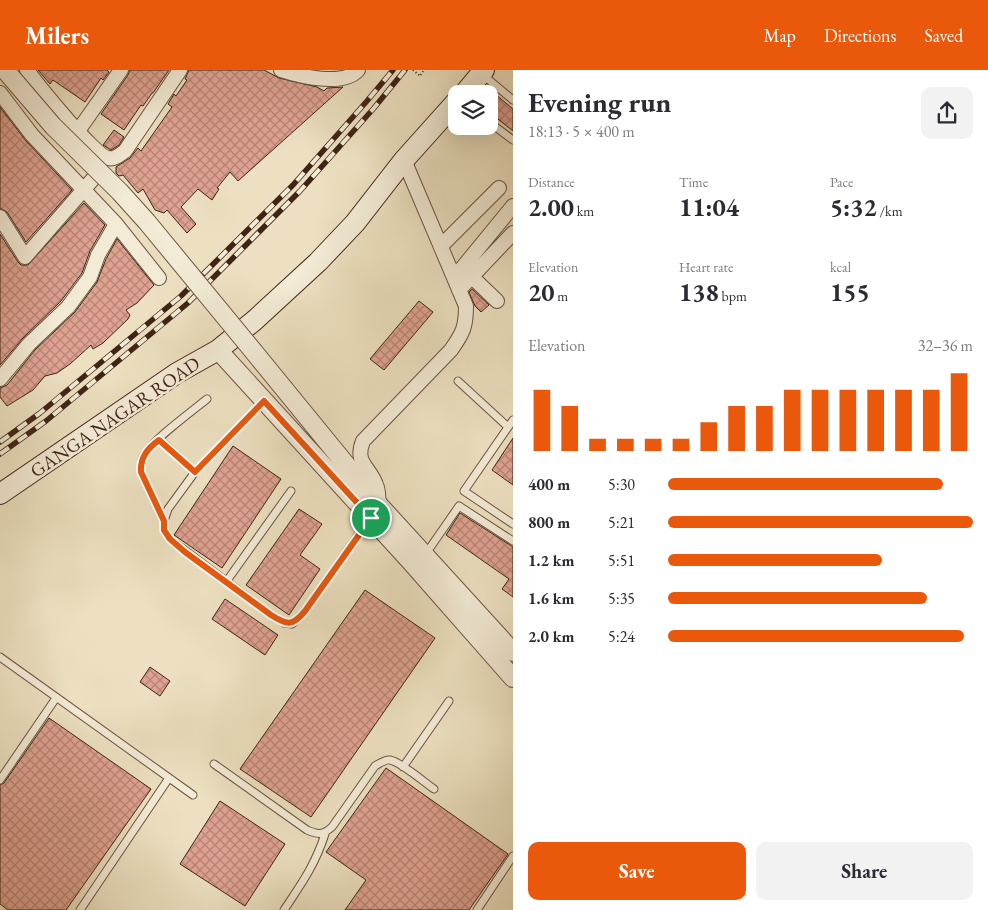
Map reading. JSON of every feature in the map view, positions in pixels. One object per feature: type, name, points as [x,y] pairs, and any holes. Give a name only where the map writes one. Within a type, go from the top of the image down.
[{"type":"main road","points":[[471,85],[482,72]]},
{"type":"main road","points":[[218,350],[255,320],[318,262],[355,223],[404,160],[448,111]]},
{"type":"main road","name":"GANGA NAGAR ROAD","points":[[0,494],[177,373],[218,350]]},
{"type":"street","points":[[6,70],[53,126],[147,222],[254,352],[375,512],[513,678]]},
{"type":"street","points":[[27,70],[78,131],[100,154],[108,158],[116,158],[125,151],[180,70]]},
{"type":"street","points":[[78,131],[120,70]]},
{"type":"street","points":[[283,70],[341,79],[350,77],[358,70]]},
{"type":"street","points":[[0,93],[32,135],[116,224],[159,278]]},
{"type":"street","points":[[375,512],[377,486],[360,458],[359,450],[363,441],[451,350],[461,336],[466,324],[466,306],[404,160]]},
{"type":"street","points":[[0,217],[25,257],[100,172]]},
{"type":"street","points":[[441,246],[499,188]]},
{"type":"street","points":[[457,284],[513,206]]},
{"type":"street","points":[[0,379],[29,344],[68,307],[90,277],[98,254],[116,224]]},
{"type":"street","points":[[457,284],[472,277],[513,234]]},
{"type":"street","points":[[472,277],[497,301]]},
{"type":"street","name":"GANGA NAGAR ROAD","points":[[218,350],[264,401],[375,512]]},
{"type":"street","points":[[375,512],[425,555],[513,652]]},
{"type":"lane","points":[[482,72],[513,100]]},
{"type":"lane","points":[[498,129],[513,140]]},
{"type":"lane","points":[[458,381],[508,427]]},
{"type":"lane","points":[[164,521],[141,472],[140,464],[144,455],[159,440],[207,399]]},
{"type":"lane","points":[[264,401],[195,472],[168,509],[164,521],[164,530],[170,539],[271,615],[284,623],[292,624],[305,611],[375,512]]},
{"type":"lane","points":[[513,420],[464,491],[513,524]]},
{"type":"lane","points":[[159,440],[195,472]]},
{"type":"lane","points":[[226,582],[291,491]]},
{"type":"lane","points":[[425,555],[459,506],[513,541]]},
{"type":"lane","points":[[0,657],[193,795]]},
{"type":"lane","points":[[0,780],[56,698]]},
{"type":"lane","points":[[403,767],[449,700]]},
{"type":"lane","points":[[284,910],[305,880],[318,856],[325,834],[375,766],[389,760],[403,767],[434,789]]},
{"type":"lane","points":[[214,764],[307,830],[316,834],[325,834]]},
{"type":"lane","points":[[80,910],[169,778]]},
{"type":"lane","points":[[477,910],[513,856]]},
{"type":"path","points":[[413,70],[420,76],[424,70]]},
{"type":"building","points":[[38,70],[107,70],[109,72],[103,80],[101,78],[85,102],[53,80],[50,84]]},
{"type":"building","points":[[130,70],[169,70],[124,130],[101,114]]},
{"type":"building","points":[[189,70],[264,70],[279,78],[317,87],[324,91],[327,88],[343,87],[238,181],[230,172],[217,188],[219,189],[212,200],[198,189],[181,207],[196,224],[187,233],[167,210],[164,213],[155,210],[143,189],[138,193],[123,175],[119,176],[116,173],[116,167],[130,158],[138,148],[141,151],[172,107],[168,104],[174,94],[176,96],[187,80],[185,79]]},
{"type":"building","points":[[498,96],[513,109],[513,131],[498,119]]},
{"type":"building","points":[[0,107],[26,141],[72,190],[26,242],[7,212],[0,208]]},
{"type":"building","points":[[114,130],[124,137],[119,145],[111,150],[103,145]]},
{"type":"building","points":[[84,203],[105,225],[90,251],[82,273],[61,301],[23,338],[0,365],[0,234],[18,262],[21,265],[28,265]]},
{"type":"building","points":[[117,239],[154,285],[137,303],[126,310],[130,315],[128,319],[103,343],[93,349],[91,345],[70,364],[57,373],[45,376],[33,390],[7,406],[0,397],[0,388],[7,385],[35,350],[75,312],[97,282],[106,259]]},
{"type":"building","points":[[472,289],[489,305],[481,312],[475,306],[469,292]]},
{"type":"building","points":[[419,301],[433,312],[384,370],[370,359]]},
{"type":"building","points":[[513,438],[513,485],[492,470]]},
{"type":"building","points":[[233,446],[281,479],[222,568],[174,535]]},
{"type":"building","points":[[299,509],[322,524],[300,555],[320,569],[289,615],[246,585]]},
{"type":"building","points":[[460,513],[513,547],[513,597],[502,589],[509,579],[446,535]]},
{"type":"building","points":[[365,590],[435,638],[311,817],[240,769]]},
{"type":"building","points":[[225,599],[278,635],[265,655],[212,619]]},
{"type":"building","points":[[150,667],[170,681],[160,696],[140,682]]},
{"type":"building","points":[[49,718],[151,789],[66,910],[8,910],[0,904],[0,785],[4,783]]},
{"type":"building","points":[[386,768],[508,854],[469,910],[345,910],[366,880],[326,852]]},
{"type":"building","points":[[220,801],[285,844],[245,906],[180,864]]},
{"type":"railway","points":[[0,442],[40,413],[181,296],[293,185],[393,70]]},
{"type":"railway","points":[[0,454],[46,421],[188,303],[300,191],[405,70]]},
{"type":"route","points":[[264,401],[371,518],[299,619],[292,624],[284,623],[185,552],[170,539],[164,530],[164,521],[141,472],[140,464],[144,455],[159,440],[195,472],[264,401]]}]
